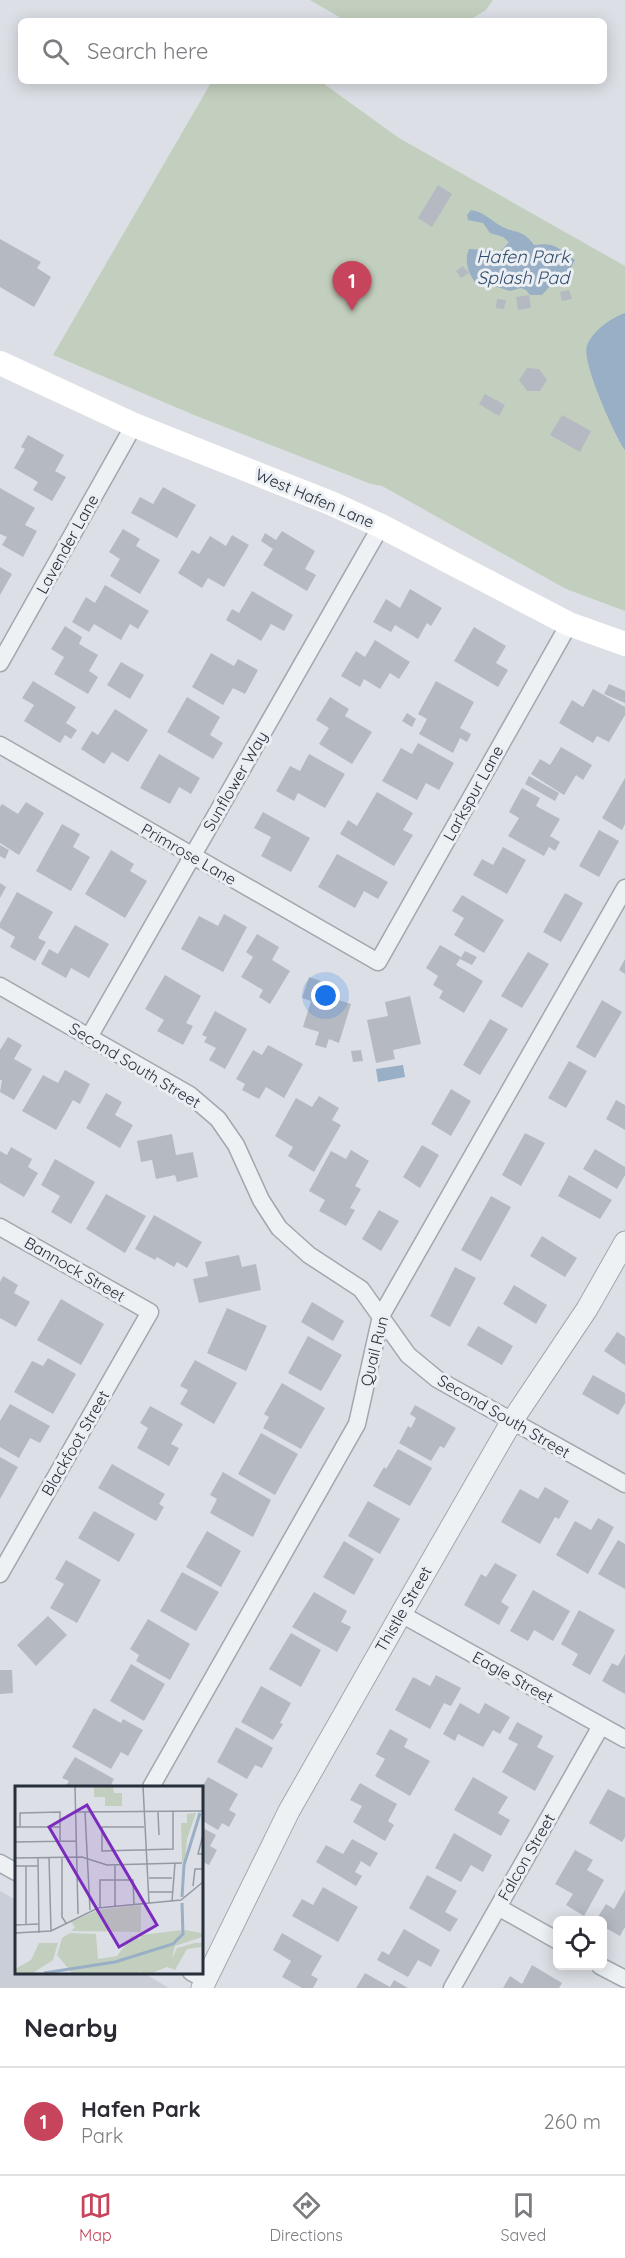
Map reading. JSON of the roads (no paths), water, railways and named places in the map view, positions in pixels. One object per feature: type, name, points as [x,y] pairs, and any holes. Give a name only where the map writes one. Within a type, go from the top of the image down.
[{"type":"main road","name":"West Hafen Lane","points":[[0,363],[134,424],[333,504],[381,526],[569,624],[625,644]]},
{"type":"street","name":"Lavender Lane","points":[[0,663],[134,424]]},
{"type":"street","name":"Sunflower Way","points":[[89,1037],[381,526]]},
{"type":"street","name":"Larkspur Lane","points":[[378,962],[569,624]]},
{"type":"street","name":"Primrose Lane","points":[[0,745],[378,962]]},
{"type":"street","name":"Quail Run","points":[[152,1786],[357,1424],[381,1316],[625,888]]},
{"type":"street","name":"Second South Street","points":[[0,986],[190,1095],[218,1119],[236,1145],[261,1200],[279,1228],[309,1255],[361,1289],[408,1355],[437,1378],[625,1484]]},
{"type":"street","name":"Bannock Street","points":[[0,1227],[150,1312]]},
{"type":"street","name":"Thistle Street","points":[[200,1980],[289,1811],[400,1614],[512,1420],[587,1309],[625,1242]]},
{"type":"street","name":"Blackfoot Street","points":[[0,1574],[150,1312]]},
{"type":"street","name":"Eagle Street","points":[[400,1614],[625,1739]]},
{"type":"street","name":"Falcon Street","points":[[452,1988],[601,1726]]},
{"type":"street","points":[[0,1863],[15,1871]]},
{"type":"street","points":[[498,1907],[553,1938]]},
{"type":"street","points":[[607,1969],[625,1979]]},
{"type":"water","name":"Hafen Park Splash Pad","points":[[471,210],[526,236],[534,245],[552,245],[575,260],[564,280],[558,285],[551,285],[542,295],[530,295],[521,288],[510,291],[491,285],[479,287],[468,270],[469,249],[501,251],[509,242],[503,237],[490,233],[483,223],[468,220],[467,215]]},
{"type":"water","points":[[625,313],[625,450],[600,398],[586,354],[589,340],[598,330]]},
{"type":"water","points":[[403,1065],[405,1077],[378,1082],[376,1069]]},
{"type":"place","name":"Hafen Park","points":[[352,311]]}]
